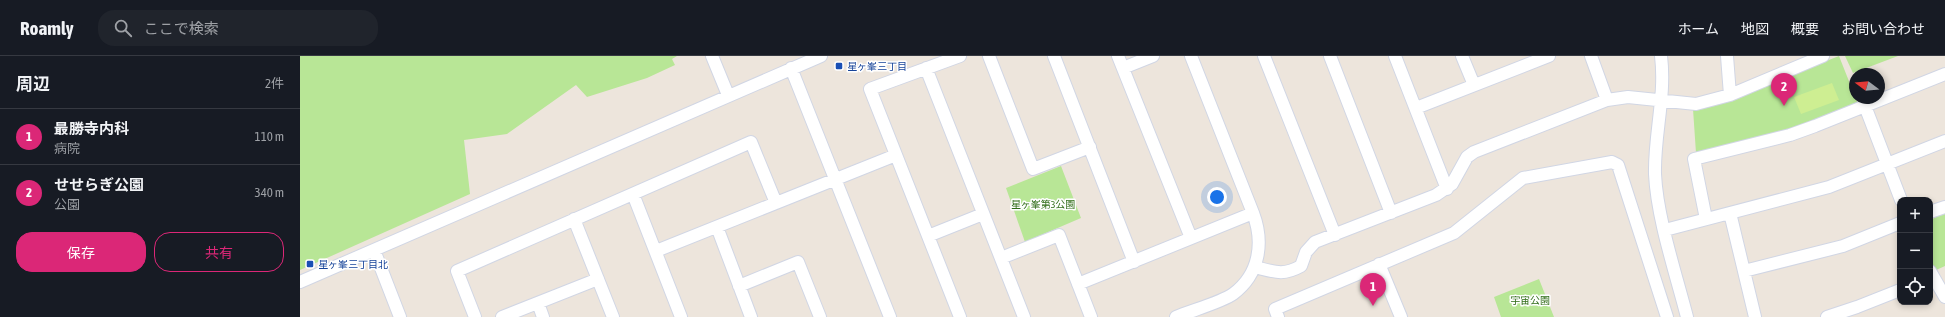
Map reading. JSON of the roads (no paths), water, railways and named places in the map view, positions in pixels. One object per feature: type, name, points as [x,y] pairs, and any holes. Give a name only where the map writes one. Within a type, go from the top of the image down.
[{"type":"street","points":[[712,56],[728,96]]},
{"type":"street","points":[[300,282],[821,56]]},
{"type":"street","points":[[960,56],[870,89],[960,317]]},
{"type":"street","points":[[989,56],[1033,169],[1090,147]]},
{"type":"street","points":[[1054,56],[1134,262]]},
{"type":"street","points":[[1118,56],[1191,238]]},
{"type":"street","points":[[1123,68],[1154,56]]},
{"type":"street","points":[[1176,317],[1232,294],[1241,287],[1255,267],[1260,240],[1259,228],[1254,213],[1191,56]]},
{"type":"street","points":[[1264,56],[1335,235]]},
{"type":"street","points":[[1330,56],[1391,213]]},
{"type":"street","points":[[1395,56],[1447,189]]},
{"type":"street","points":[[1462,56],[1474,86]]},
{"type":"street","points":[[1416,108],[1474,86],[1529,60],[1549,56]]},
{"type":"street","points":[[1591,56],[1607,100]]},
{"type":"street","points":[[1661,56],[1663,70],[1656,142],[1655,175],[1665,230],[1687,317]]},
{"type":"street","points":[[1728,56],[1730,95]]},
{"type":"street","points":[[1255,267],[1276,273],[1287,273],[1301,266],[1310,246],[1436,195],[1447,189],[1467,157],[1474,152],[1607,100],[1628,97],[1696,104],[1730,95],[1804,60],[1823,56]]},
{"type":"street","points":[[791,68],[890,317]]},
{"type":"street","points":[[926,68],[1024,317]]},
{"type":"street","points":[[1706,219],[1694,159],[1790,134],[1866,106],[1945,74]]},
{"type":"street","points":[[1866,106],[1900,197]]},
{"type":"street","points":[[1665,230],[1829,187],[1945,141]]},
{"type":"street","points":[[475,317],[457,271],[751,142],[776,203]]},
{"type":"street","points":[[656,251],[896,155]]},
{"type":"street","points":[[1278,317],[1275,309],[1454,233],[1523,178],[1612,162],[1618,164],[1667,317]]},
{"type":"street","points":[[633,194],[681,317]]},
{"type":"street","points":[[1933,211],[1945,207]]},
{"type":"street","points":[[1078,284],[1254,213]]},
{"type":"street","points":[[1730,213],[1755,317]]},
{"type":"street","points":[[928,236],[983,214]]},
{"type":"street","points":[[574,219],[613,317]]},
{"type":"street","points":[[1744,271],[1843,246],[1897,224]]},
{"type":"street","points":[[717,227],[751,317]]},
{"type":"street","points":[[1001,258],[1059,235],[1091,317]]},
{"type":"street","points":[[374,250],[400,317]]},
{"type":"street","points":[[739,286],[798,262],[820,317]]},
{"type":"street","points":[[1379,264],[1401,317]]},
{"type":"street","points":[[1933,278],[1945,297]]},
{"type":"street","points":[[502,317],[598,279]]},
{"type":"street","points":[[1827,317],[1858,307],[1897,291]]},
{"type":"street","points":[[538,303],[543,317]]},
{"type":"place","name":"星ヶ峯三丁目","points":[[839,66]]},
{"type":"place","name":"せせらぎ公園","points":[[1784,106]]},
{"type":"place","name":"星ヶ峯三丁目北","points":[[310,264]]},
{"type":"place","name":"最勝寺内科","points":[[1373,306]]},
{"type":"park label","name":"星ヶ峯第3公園","points":[[1043,204]]},
{"type":"park label","name":"宇宙公園","points":[[1530,300]]}]
